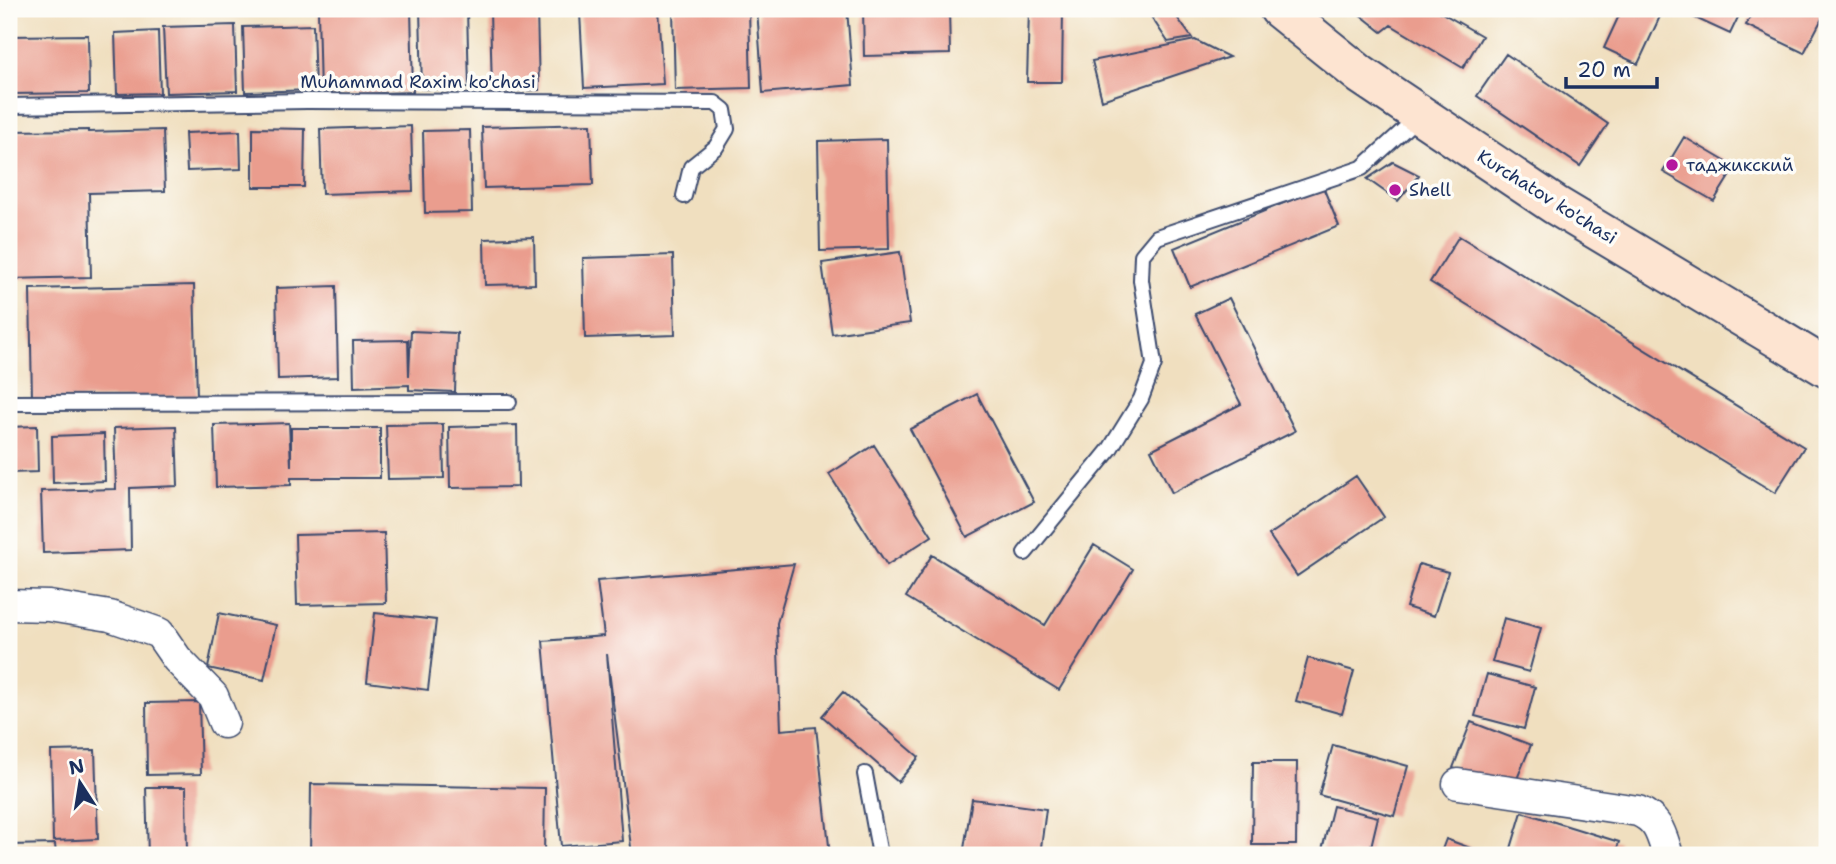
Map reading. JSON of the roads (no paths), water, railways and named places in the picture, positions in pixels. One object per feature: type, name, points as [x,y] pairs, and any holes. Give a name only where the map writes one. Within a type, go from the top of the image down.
[{"type":"main road","name":"Kurchatov ko'chasi","points":[[1279,9],[1361,75],[1555,205],[1827,368]]},
{"type":"street","points":[[9,605],[49,606],[110,616],[159,633],[177,659],[213,696],[224,723]]},
{"type":"street","points":[[1458,784],[1638,811],[1651,817],[1661,834],[1668,855]]},
{"type":"lane","name":"Muhammad Raxim ko'chasi","points":[[9,106],[307,101],[715,103],[724,110],[727,129],[716,147],[691,166],[684,196]]},
{"type":"lane","points":[[1025,552],[1110,449],[1141,399],[1154,364],[1141,280],[1142,255],[1157,237],[1362,168],[1420,115]]},
{"type":"lane","points":[[9,403],[509,401]]},
{"type":"lane","points":[[865,774],[880,855]]},
{"type":"place","name":"таджикский","points":[[1672,165]]},
{"type":"place","name":"Shell","points":[[1395,190]]}]
